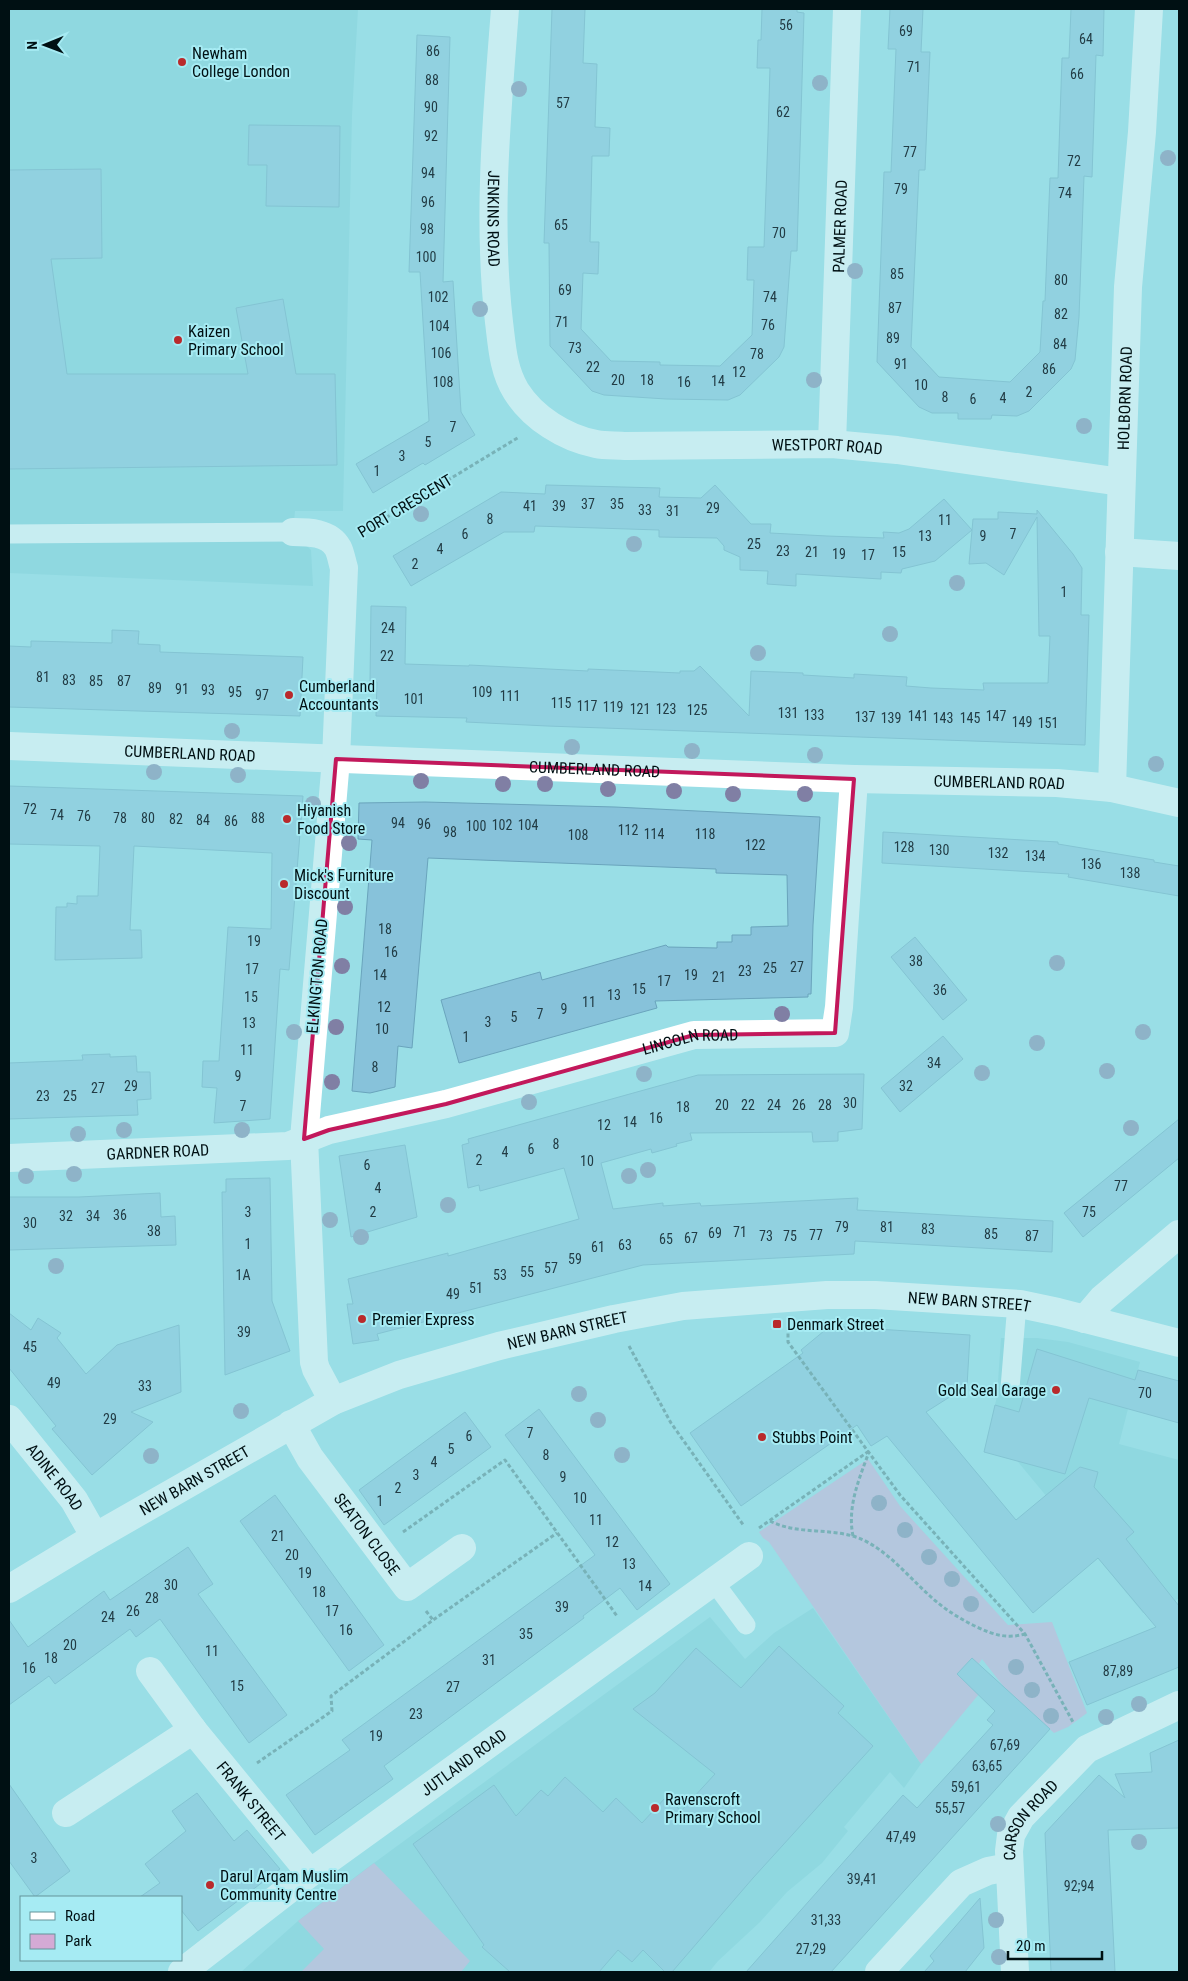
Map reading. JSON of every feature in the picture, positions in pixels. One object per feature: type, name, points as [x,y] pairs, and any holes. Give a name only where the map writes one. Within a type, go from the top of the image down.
[{"type":"street","name":"JENKINS ROAD","points":[[505,9],[494,164],[494,260],[497,301],[504,358],[509,376],[516,391],[538,417]]},
{"type":"street","name":"PALMER ROAD","points":[[832,444],[847,9]]},
{"type":"street","name":"HOLBORN ROAD","points":[[1112,788],[1120,482],[1128,286],[1142,132],[1149,9]]},
{"type":"street","name":"WESTPORT ROAD","points":[[538,417],[567,433],[596,444],[626,446],[832,444],[896,450],[1120,482]]},
{"type":"street","points":[[293,532],[312,532],[327,538],[338,547]]},
{"type":"street","name":"ELKINGTON ROAD","points":[[333,1401],[314,1362],[304,1139],[336,759],[344,568],[338,547]]},
{"type":"street","points":[[1119,552],[1179,556]]},
{"type":"street","name":"CUMBERLAND ROAD","points":[[9,746],[854,779],[1057,783],[1112,788],[1179,803]]},
{"type":"street","name":"LINCOLN ROAD","points":[[304,1139],[329,1130],[446,1104],[694,1035],[835,1032],[839,1007],[854,779]]},
{"type":"street","name":"GARDNER ROAD","points":[[9,1158],[279,1147],[288,1146],[304,1139]]},
{"type":"street","points":[[1085,1319],[1102,1300],[1179,1234]]},
{"type":"street","name":"NEW BARN STREET","points":[[9,1589],[95,1537],[333,1401],[417,1370],[499,1346],[614,1319],[683,1306],[827,1295],[874,1295],[1017,1304],[1085,1319],[1179,1344]]},
{"type":"street","name":"ADINE ROAD","points":[[9,1419],[74,1500],[95,1537]]},
{"type":"street","name":"SEATON CLOSE","points":[[291,1424],[310,1458],[407,1586],[462,1548]]},
{"type":"street","name":"JUTLAND ROAD","points":[[182,1972],[310,1873],[714,1582],[750,1545]]},
{"type":"street","name":"FRANK STREET","points":[[150,1672],[193,1730],[310,1873]]},
{"type":"street","name":"CARSON ROAD","points":[[879,1972],[961,1884],[988,1871],[1009,1867],[1008,1851],[1011,1835],[1021,1817],[1087,1749],[1179,1705]]},
{"type":"street","points":[[66,1813],[193,1730]]},
{"type":"street","points":[[1009,1867],[1015,1972]]},
{"type":"lane","points":[[9,534],[293,532]]},
{"type":"lane","points":[[1010,1388],[1017,1304]]},
{"type":"lane","points":[[714,1582],[746,1625]]},
{"type":"path","name":"PORT CRESCENT","points":[[338,547],[516,440]]},
{"type":"path","points":[[787,1298],[788,1342],[900,1495],[1025,1634],[1087,1749]]},
{"type":"path","points":[[614,1319],[671,1423],[750,1545],[770,1521],[869,1452]]},
{"type":"path","points":[[853,1536],[851,1526],[854,1495],[857,1480],[869,1452]]},
{"type":"path","points":[[379,1549],[505,1460],[633,1639]]},
{"type":"path","points":[[770,1521],[790,1528],[838,1532],[869,1543],[895,1563],[931,1597],[963,1620],[991,1633],[1012,1638],[1025,1634]]},
{"type":"path","points":[[234,1779],[332,1711],[331,1696],[433,1620],[557,1534]]},
{"type":"highlighted area","points":[[336,759],[854,779],[835,1033],[694,1035],[446,1104],[329,1130],[304,1139]]},
{"type":"shaded area","name":"Kaizen Primary School","points":[[9,9],[358,9],[352,115],[343,511],[295,511],[292,541],[304,543],[311,550],[313,586],[9,573]]},
{"type":"shaded area","points":[[1001,1338],[1037,1338],[1068,1342],[1140,1362],[1119,1444],[1179,1460],[1179,1598],[1171,1604],[1143,1613],[990,1428],[997,1396]]},
{"type":"shaded area","name":"Ravenscroft Primary School","points":[[813,1608],[921,1764],[904,1788],[890,1772],[844,1827],[848,1831],[822,1863],[787,1892],[760,1922],[718,1961],[709,1972],[241,1972],[298,1921],[363,1871],[710,1617],[745,1659],[774,1633]]},
{"type":"green space","points":[[868,1459],[900,1506],[1008,1625],[1052,1622],[1087,1713],[1068,1727],[1054,1733],[1004,1687],[982,1659],[968,1680],[979,1694],[921,1764],[769,1542],[759,1532]]},
{"type":"green space","points":[[374,1863],[470,1961],[461,1972],[301,1972],[324,1949],[298,1921]]},
{"type":"building","points":[[552,9],[585,9],[583,63],[597,64],[595,127],[610,128],[609,156],[592,156],[590,242],[599,242],[598,274],[583,273],[581,329],[611,361],[660,362],[660,365],[720,366],[752,335],[754,280],[747,280],[748,247],[764,247],[770,68],[757,68],[758,40],[761,40],[762,9],[797,9],[797,12],[804,13],[797,251],[791,251],[784,347],[779,357],[740,395],[728,400],[604,395],[592,391],[550,346],[549,243],[544,243]]},
{"type":"building","points":[[890,9],[923,9],[921,52],[930,52],[925,170],[919,170],[911,347],[939,377],[1010,382],[1040,352],[1043,301],[1045,301],[1050,178],[1058,178],[1062,58],[1069,58],[1071,9],[1104,9],[1103,56],[1096,55],[1092,177],[1084,176],[1079,317],[1075,360],[1071,369],[1029,411],[1017,416],[992,415],[991,419],[958,419],[958,413],[932,413],[919,407],[877,362],[884,172],[891,172],[896,49],[888,49]]},
{"type":"building","points":[[417,35],[450,37],[443,282],[453,281],[461,412],[475,435],[373,493],[356,464],[429,421],[420,272],[409,272]]},
{"type":"building","points":[[249,125],[340,126],[339,207],[266,206],[267,165],[248,165]]},
{"type":"building","points":[[101,169],[102,258],[51,259],[67,374],[248,374],[236,308],[283,299],[296,374],[335,374],[337,465],[9,469],[9,170]]},
{"type":"building","points":[[546,485],[660,488],[659,497],[701,498],[715,485],[751,524],[771,524],[770,533],[827,536],[884,538],[883,532],[899,533],[909,529],[944,499],[972,530],[935,561],[902,569],[901,573],[881,572],[881,579],[796,574],[796,586],[767,584],[768,571],[740,570],[740,557],[724,550],[724,546],[717,538],[659,537],[659,530],[535,526],[534,532],[504,532],[411,586],[393,556],[501,492],[545,494]]},
{"type":"building","points":[[1037,510],[1082,568],[1081,615],[1089,615],[1085,745],[547,726],[466,722],[467,718],[376,716],[377,682],[370,682],[371,606],[406,607],[405,664],[680,673],[680,671],[694,671],[700,666],[749,716],[751,671],[803,673],[803,675],[854,678],[854,674],[907,677],[906,686],[931,688],[984,690],[983,683],[1048,683],[1050,636],[1039,636],[1037,517],[1004,575],[986,563],[969,564],[973,519],[998,519],[998,512],[1037,514]]},
{"type":"building","points":[[112,630],[139,631],[138,644],[160,645],[160,652],[303,657],[300,716],[9,707],[9,646],[31,647],[31,641],[112,643]]},
{"type":"building","points":[[9,786],[303,796],[289,970],[280,969],[270,1119],[214,1123],[217,1088],[202,1087],[203,1061],[219,1061],[228,927],[271,929],[272,853],[134,846],[130,930],[141,930],[142,958],[55,960],[56,907],[67,907],[67,903],[77,904],[77,896],[98,896],[100,846],[9,844]]},
{"type":"building","points":[[425,802],[615,807],[820,817],[813,925],[811,994],[808,994],[808,997],[655,1001],[657,1008],[459,1063],[441,1000],[540,972],[542,980],[666,945],[668,947],[717,948],[717,942],[732,942],[732,935],[751,935],[751,927],[788,926],[787,875],[716,873],[716,869],[428,858],[412,1048],[398,1046],[395,1087],[370,1093],[352,1091],[372,840],[358,839],[359,803]]},
{"type":"building","points":[[883,832],[1058,842],[1058,844],[1154,860],[1154,862],[1179,866],[1179,896],[1068,877],[1069,874],[882,863]]},
{"type":"building","points":[[915,937],[967,1000],[943,1020],[891,957]]},
{"type":"building","points":[[943,1036],[963,1059],[900,1112],[881,1088]]},
{"type":"building","points":[[110,1054],[110,1057],[136,1056],[137,1072],[150,1072],[151,1099],[137,1100],[138,1115],[9,1119],[9,1063],[83,1060],[82,1055]]},
{"type":"building","points":[[864,1074],[862,1129],[838,1132],[838,1141],[813,1142],[812,1132],[690,1133],[692,1140],[676,1144],[677,1146],[652,1153],[651,1149],[601,1163],[613,1209],[663,1203],[663,1206],[700,1203],[701,1206],[858,1198],[857,1210],[1053,1221],[1052,1252],[855,1241],[854,1254],[643,1265],[377,1334],[379,1340],[353,1344],[347,1304],[353,1304],[348,1279],[448,1253],[448,1256],[579,1219],[564,1168],[480,1191],[479,1185],[468,1188],[462,1145],[469,1143],[468,1139],[698,1075]]},
{"type":"building","points":[[1179,1119],[1179,1158],[1083,1237],[1064,1213]]},
{"type":"building","points":[[405,1145],[417,1217],[351,1237],[339,1156]]},
{"type":"building","points":[[270,1178],[272,1301],[290,1351],[225,1375],[222,1192],[226,1192],[226,1179]]},
{"type":"building","points":[[160,1193],[161,1217],[175,1216],[176,1245],[9,1250],[9,1197],[79,1197]]},
{"type":"building","points":[[9,1313],[31,1330],[38,1318],[61,1333],[57,1338],[86,1374],[117,1345],[179,1325],[181,1392],[131,1412],[153,1422],[92,1475],[52,1429],[56,1426],[9,1368]]},
{"type":"building","points":[[830,1326],[970,1335],[967,1386],[926,1412],[1016,1520],[1080,1467],[1098,1472],[1094,1487],[1134,1532],[1126,1539],[1179,1606],[1179,1667],[1087,1705],[1069,1662],[1156,1627],[1098,1558],[1033,1613],[887,1436],[871,1446],[857,1425],[741,1506],[690,1433],[803,1353],[801,1350]]},
{"type":"building","points":[[1037,1349],[1135,1380],[1138,1370],[1179,1381],[1179,1423],[1089,1398],[1065,1474],[984,1452],[995,1405],[1019,1412]]},
{"type":"building","points":[[539,1409],[670,1584],[637,1610],[620,1588],[583,1616],[584,1618],[384,1766],[393,1779],[315,1835],[286,1795],[350,1750],[342,1740],[595,1555],[505,1435]]},
{"type":"building","points":[[465,1412],[491,1447],[384,1525],[359,1490]]},
{"type":"building","points":[[275,1495],[384,1645],[349,1671],[240,1521]]},
{"type":"building","points":[[188,1547],[213,1584],[198,1594],[287,1715],[249,1743],[160,1619],[136,1637],[130,1629],[55,1684],[49,1676],[9,1705],[9,1620],[28,1647],[104,1591],[110,1600]]},
{"type":"building","points":[[779,1646],[844,1706],[838,1713],[873,1746],[753,1878],[672,1972],[665,1972],[643,1950],[632,1962],[618,1950],[599,1972],[510,1972],[482,1947],[484,1945],[413,1844],[494,1785],[516,1816],[541,1790],[548,1796],[565,1777],[603,1812],[616,1798],[642,1823],[666,1797],[681,1811],[715,1774],[633,1709],[655,1693],[696,1648],[741,1688]]},
{"type":"building","points":[[972,1658],[1050,1729],[831,1972],[746,1972],[903,1795],[917,1808],[993,1725],[987,1720],[995,1711],[957,1674]]},
{"type":"building","points":[[1179,1740],[1179,1828],[1108,1830],[1115,1972],[1051,1972],[1045,1833],[1099,1775],[1125,1798],[1115,1774],[1152,1772],[1150,1753]]},
{"type":"building","points":[[9,1784],[70,1871],[34,1896],[9,1861]]},
{"type":"building","name":"Darul Arqam Muslim Community Centre","points":[[197,1793],[234,1841],[247,1830],[280,1869],[198,1931],[182,1911],[182,1896],[141,1896],[160,1883],[145,1864],[186,1831],[172,1811]]},
{"type":"building","points":[[980,1898],[984,1948],[965,1972],[924,1972],[934,1961],[930,1956]]},
{"type":"place","name":"Newham College London","points":[[182,62]]},
{"type":"place","name":"Kaizen Primary School","points":[[178,340]]},
{"type":"place","name":"Cumberland Accountants","points":[[289,695]]},
{"type":"place","name":"Hiyanish Food Store","points":[[287,819]]},
{"type":"place","name":"Mick's Furniture Discount","points":[[284,884]]},
{"type":"place","name":"Premier Express","points":[[362,1319]]},
{"type":"place","name":"Denmark Street","points":[[777,1324]]},
{"type":"place","name":"Gold Seal Garage","points":[[1056,1390]]},
{"type":"place","name":"Stubbs Point","points":[[762,1437]]},
{"type":"place","name":"Ravenscroft Primary School","points":[[655,1808]]},
{"type":"place","name":"Darul Arqam Muslim Community Centre","points":[[210,1885]]}]
